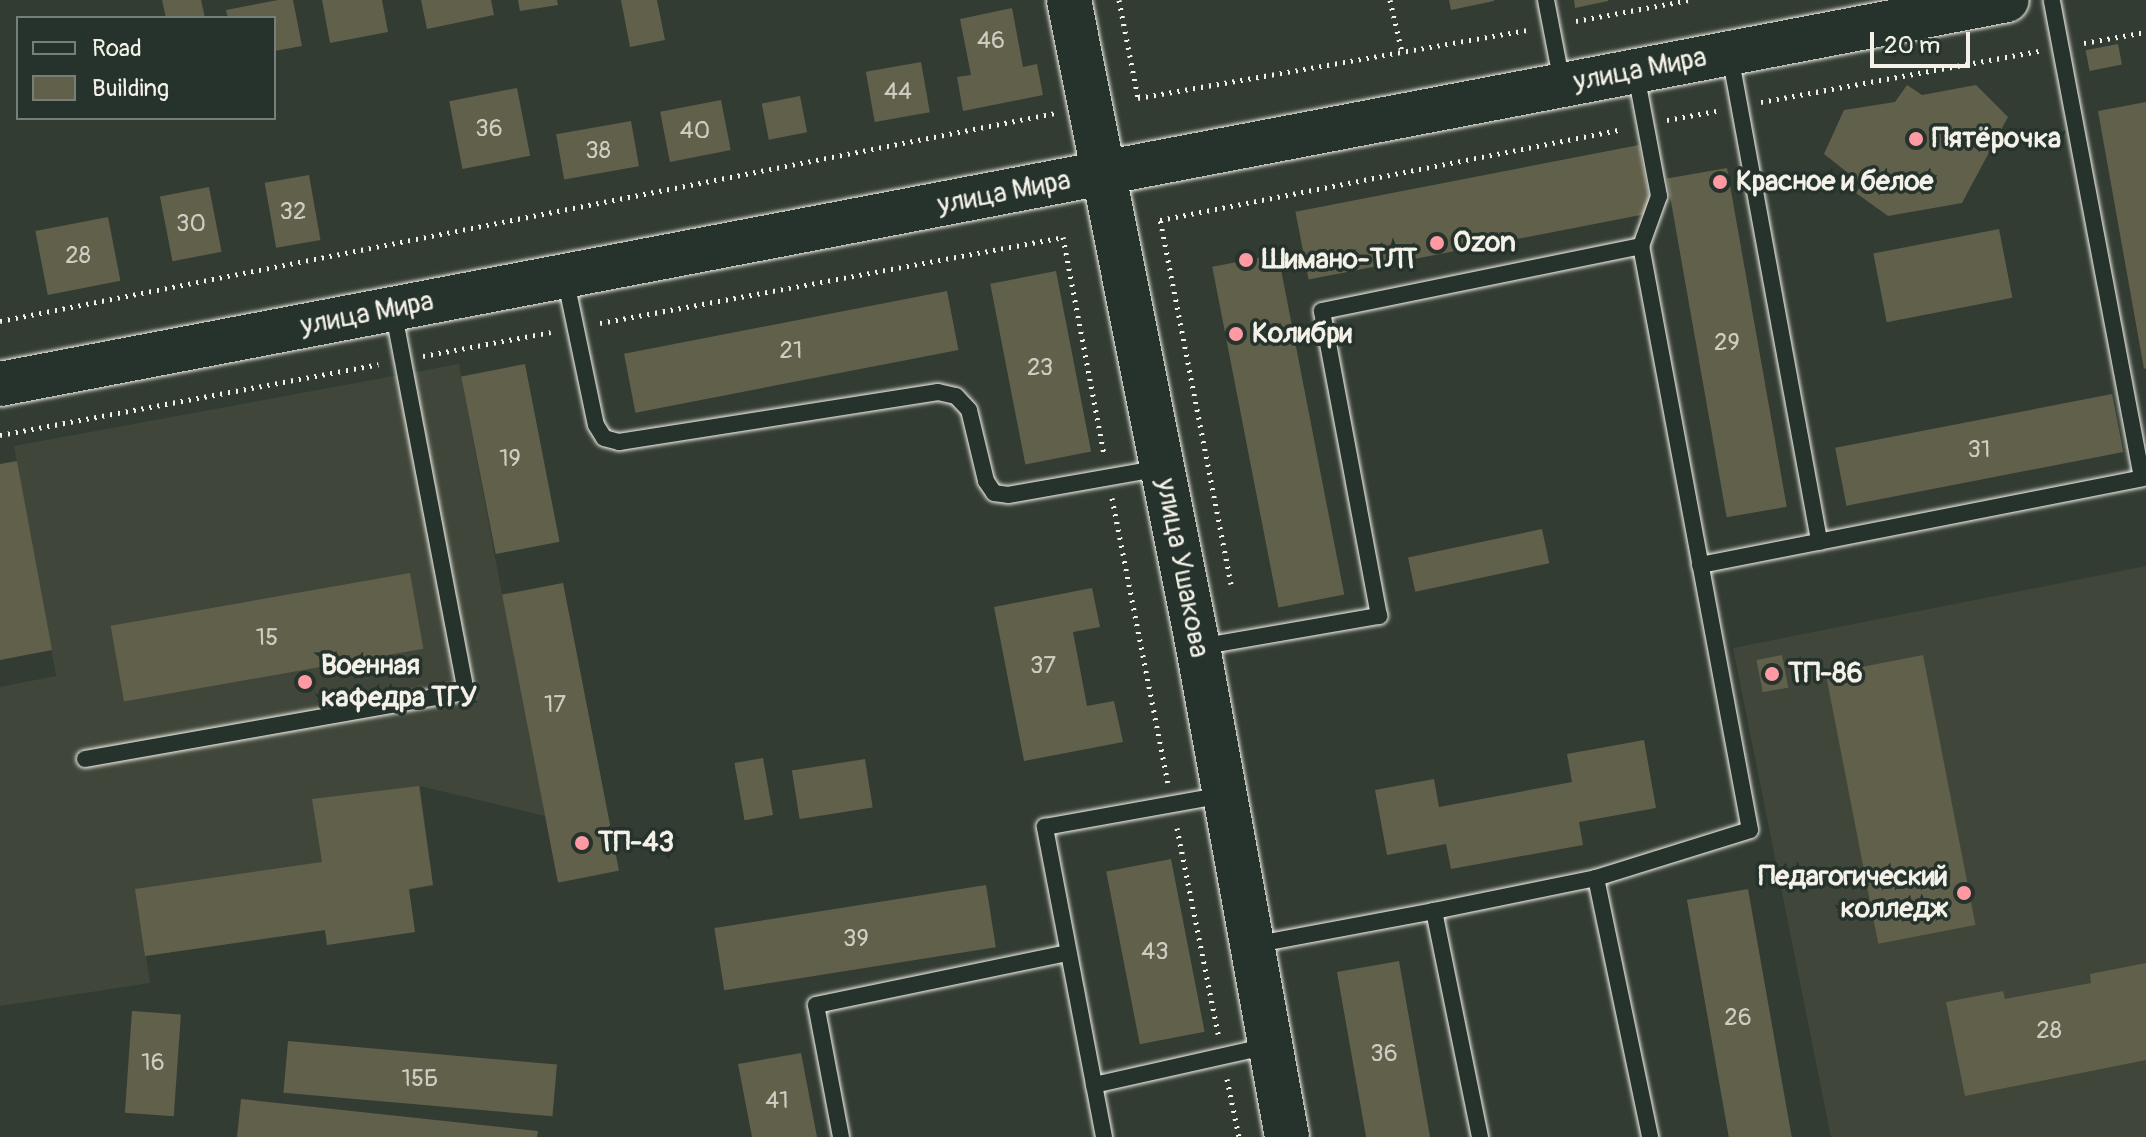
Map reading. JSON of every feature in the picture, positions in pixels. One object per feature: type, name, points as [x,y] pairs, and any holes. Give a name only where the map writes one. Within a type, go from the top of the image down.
[{"type":"main road","name":"улица Ушакова","points":[[1069,0],[1198,647],[1287,1137]]},
{"type":"main road","name":"улица Мира","points":[[0,384],[2007,0]]},
{"type":"lane","points":[[1546,0],[1563,85]]},
{"type":"lane","points":[[1700,565],[2144,478],[2052,0]]},
{"type":"lane","points":[[1729,53],[1819,542]]},
{"type":"lane","points":[[1252,945],[1596,878],[1750,830],[1641,246],[1659,196],[1635,71]]},
{"type":"lane","points":[[1198,647],[1379,616],[1322,311],[1641,246]]},
{"type":"lane","points":[[565,277],[596,425],[604,438],[619,442],[938,392],[956,396],[969,410],[986,481],[994,493],[1008,495],[1163,467]]},
{"type":"lane","points":[[85,759],[466,692],[392,309]]},
{"type":"lane","points":[[1104,1137],[1045,827],[1225,795]]},
{"type":"lane","points":[[1596,878],[1650,1137]]},
{"type":"lane","points":[[1434,911],[1480,1137]]},
{"type":"lane","points":[[841,1137],[816,1005],[1067,953]]},
{"type":"lane","points":[[1094,1085],[1269,1046]]},
{"type":"path","points":[[1119,0],[1138,98],[1689,0]]},
{"type":"path","points":[[1390,0],[1402,52]]},
{"type":"path","points":[[1231,584],[1160,220],[1739,106],[2146,32]]},
{"type":"path","points":[[0,321],[1041,115]]},
{"type":"path","points":[[0,435],[1063,237],[1239,1137]]},
{"type":"shaded area","name":"Военная кафедра ТГУ","points":[[459,364],[502,594],[563,583],[619,871],[558,883],[545,816],[420,786],[433,885],[409,890],[415,932],[327,945],[325,930],[146,956],[150,983],[0,1006],[0,687],[56,676],[14,446]]},
{"type":"shaded area","name":"Педагогический колледж","points":[[2146,566],[2146,1137],[1831,1137],[1733,648]]},
{"type":"building","points":[[162,0],[201,0],[205,16],[166,16]]},
{"type":"building","points":[[293,0],[302,46],[276,51],[276,16],[228,16],[226,10]]},
{"type":"building","points":[[322,0],[382,0],[388,32],[330,43]]},
{"type":"building","points":[[421,0],[491,0],[494,15],[427,29]]},
{"type":"building","points":[[518,0],[557,0],[558,5],[520,11]]},
{"type":"building","points":[[621,0],[657,0],[665,40],[630,47]]},
{"type":"building","points":[[1449,0],[1494,0],[1494,1],[1451,10]]},
{"type":"building","points":[[1574,0],[1608,0],[1608,1],[1575,8]]},
{"type":"building","points":[[1012,8],[1023,67],[1037,64],[1043,95],[963,111],[957,77],[971,75],[960,19]]},
{"type":"building","points":[[2118,44],[2122,65],[2090,71],[2086,50]]},
{"type":"building","points":[[921,62],[930,112],[875,122],[866,72]]},
{"type":"building","points":[[1907,85],[1922,95],[1976,85],[2008,117],[1962,203],[1888,216],[1856,193],[1862,184],[1824,154],[1844,110],[1895,102]]},
{"type":"building","points":[[517,88],[530,156],[462,169],[449,101]]},
{"type":"building","points":[[800,96],[807,132],[769,140],[762,103]]},
{"type":"building","points":[[721,100],[731,150],[670,162],[660,112]]},
{"type":"building","points":[[2146,102],[2146,368],[2144,369],[2098,111]]},
{"type":"building","points":[[631,121],[639,166],[564,179],[556,134]]},
{"type":"building","points":[[1639,145],[1652,213],[1309,280],[1295,212]]},
{"type":"building","points":[[1727,168],[1787,507],[1727,517],[1667,179]]},
{"type":"building","points":[[309,175],[320,240],[276,248],[265,183]]},
{"type":"building","points":[[209,187],[222,252],[173,261],[160,197]]},
{"type":"building","points":[[108,217],[120,281],[48,295],[35,231]]},
{"type":"building","points":[[1999,229],[2012,298],[1887,322],[1873,253]]},
{"type":"building","points":[[1278,254],[1344,595],[1278,607],[1212,267]]},
{"type":"building","points":[[1056,271],[1091,452],[1025,464],[990,284]]},
{"type":"building","points":[[947,291],[958,350],[635,413],[624,354]]},
{"type":"building","points":[[525,364],[560,542],[496,554],[461,376]]},
{"type":"building","points":[[2112,394],[2123,452],[1846,506],[1835,448]]},
{"type":"building","points":[[17,461],[52,650],[0,660],[0,464]]},
{"type":"building","points":[[1542,529],[1549,563],[1415,592],[1408,557]]},
{"type":"building","points":[[410,573],[423,649],[124,702],[111,626]]},
{"type":"building","points":[[563,583],[619,871],[558,882],[502,595]]},
{"type":"building","points":[[1092,588],[1100,627],[1073,632],[1087,706],[1114,701],[1123,742],[1024,761],[994,607]]},
{"type":"building","name":"ТП-86","points":[[1782,655],[1788,687],[1763,692],[1756,660]]},
{"type":"building","points":[[1923,655],[1975,925],[1878,944],[1826,674]]},
{"type":"building","points":[[1644,740],[1656,808],[1579,822],[1583,845],[1451,869],[1446,844],[1387,855],[1375,790],[1434,779],[1439,807],[1572,782],[1567,754]]},
{"type":"building","points":[[763,758],[773,815],[745,820],[734,763]]},
{"type":"building","points":[[865,759],[873,807],[800,819],[792,771]]},
{"type":"building","points":[[419,786],[433,885],[409,889],[415,932],[327,945],[325,930],[145,956],[135,889],[322,862],[312,799]]},
{"type":"building","points":[[1171,859],[1205,1032],[1140,1044],[1106,872]]},
{"type":"building","points":[[986,885],[996,947],[724,990],[714,928]]},
{"type":"building","points":[[1748,889],[1792,1137],[1729,1137],[1687,900]]},
{"type":"building","points":[[1399,961],[1430,1137],[1366,1137],[1337,972]]},
{"type":"building","points":[[2146,963],[2146,1060],[1965,1096],[1946,1002],[2003,991],[2005,999],[2091,983],[2090,974]]},
{"type":"building","points":[[132,1011],[181,1014],[174,1116],[125,1113]]},
{"type":"building","points":[[288,1041],[557,1065],[552,1116],[283,1093]]},
{"type":"building","points":[[801,1053],[817,1137],[752,1137],[738,1064]]},
{"type":"building","points":[[241,1099],[538,1131],[537,1137],[237,1137]]},
{"type":"place","name":"Пятёрочка","points":[[1916,139]]},
{"type":"place","name":"Красное и белое","points":[[1720,182]]},
{"type":"place","name":"Ozon","points":[[1437,243]]},
{"type":"place","name":"Шимано-ТЛТ","points":[[1246,260]]},
{"type":"place","name":"Колибри","points":[[1236,334]]},
{"type":"place","name":"ТП-86","points":[[1772,674]]},
{"type":"place","name":"Военная кафедра ТГУ","points":[[305,682]]},
{"type":"place","name":"ТП-43","points":[[582,843]]},
{"type":"place","name":"Педагогический колледж","points":[[1964,893]]}]
